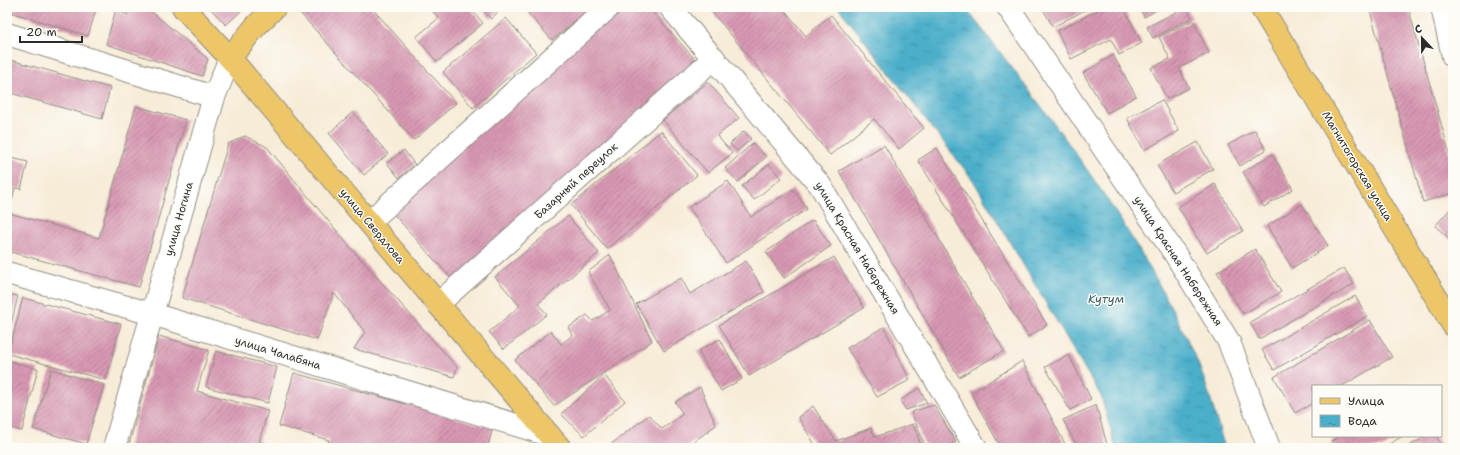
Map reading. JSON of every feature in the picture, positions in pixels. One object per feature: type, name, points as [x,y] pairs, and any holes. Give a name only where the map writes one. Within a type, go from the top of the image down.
[{"type":"main road","name":"улица Свердлова","points":[[182,7],[230,58],[554,442]]},
{"type":"main road","name":"улица Ногина","points":[[230,58],[255,27],[275,7]]},
{"type":"main road","name":"Магнитогорская улица","points":[[1261,7],[1453,325]]},
{"type":"street","points":[[369,222],[609,7]]},
{"type":"street","name":"улица Красная Набережная","points":[[670,7],[820,185],[976,448]]},
{"type":"street","name":"улица Красная Набережная","points":[[1008,7],[1170,248],[1229,342],[1269,448]]},
{"type":"street","points":[[1442,7],[1452,51]]},
{"type":"street","points":[[7,34],[214,98]]},
{"type":"street","name":"улица Ногина","points":[[114,448],[214,98],[230,58]]},
{"type":"street","name":"Базарный переулок","points":[[438,304],[714,58]]},
{"type":"street","name":"улица Чалабяна","points":[[7,274],[152,314],[554,442]]},
{"type":"water","name":"Кутум","points":[[838,7],[965,7],[1062,134],[1121,221],[1149,267],[1174,313],[1197,361],[1209,393],[1225,448],[1116,448],[1101,396],[973,180]]},
{"type":"building","points":[[7,7],[97,7],[88,36],[7,11]]},
{"type":"building","points":[[130,7],[146,7],[208,59],[202,76],[106,44],[116,9],[127,15]]},
{"type":"building","points":[[209,7],[245,7],[226,25]]},
{"type":"building","points":[[309,7],[371,7],[456,103],[414,140],[301,14]]},
{"type":"building","points":[[429,7],[469,7],[483,23],[437,62],[416,37],[439,18]]},
{"type":"building","points":[[480,7],[503,7],[491,19]]},
{"type":"building","points":[[535,7],[591,7],[552,40],[528,13]]},
{"type":"building","points":[[618,7],[648,7],[700,65],[456,284],[390,210]]},
{"type":"building","points":[[708,7],[782,7],[806,36],[831,15],[924,128],[899,149],[874,119],[830,155]]},
{"type":"building","points":[[1042,7],[1091,7],[1053,27]]},
{"type":"building","points":[[1104,7],[1123,7],[1142,43],[1119,55],[1111,39],[1071,59],[1057,31]]},
{"type":"building","points":[[1139,7],[1162,7],[1144,17]]},
{"type":"building","points":[[1186,7],[1192,18],[1153,38],[1147,27]]},
{"type":"building","points":[[1369,7],[1408,7],[1453,166],[1453,193],[1423,202]]},
{"type":"building","points":[[506,18],[536,53],[473,108],[443,72]]},
{"type":"building","points":[[1193,20],[1209,53],[1179,68],[1189,88],[1167,99],[1151,68],[1170,59],[1159,37]]},
{"type":"building","points":[[1113,55],[1136,96],[1107,113],[1083,73]]},
{"type":"building","points":[[7,59],[110,88],[102,119],[7,92]]},
{"type":"building","points":[[708,82],[739,118],[717,136],[732,153],[708,173],[663,120]]},
{"type":"building","points":[[1162,100],[1179,131],[1144,150],[1127,118]]},
{"type":"building","points":[[136,106],[186,120],[139,287],[7,251],[7,157],[28,162],[21,189],[15,188],[9,213],[99,238]]},
{"type":"building","points":[[353,112],[388,154],[364,175],[329,133]]},
{"type":"building","points":[[1255,130],[1266,150],[1240,166],[1228,145]]},
{"type":"building","points":[[661,131],[697,175],[607,249],[571,205]]},
{"type":"building","points":[[744,131],[751,139],[737,151],[730,144]]},
{"type":"building","points":[[245,136],[267,147],[350,247],[457,367],[454,377],[354,349],[365,332],[334,293],[317,340],[182,298],[228,144]]},
{"type":"building","points":[[1198,142],[1213,169],[1173,192],[1157,165]]},
{"type":"building","points":[[753,143],[766,157],[738,182],[725,168]]},
{"type":"building","points":[[884,145],[1004,351],[959,377],[839,171]]},
{"type":"building","points":[[937,148],[1047,325],[1028,337],[918,160]]},
{"type":"building","points":[[404,150],[415,165],[399,178],[387,163]]},
{"type":"building","points":[[1272,154],[1293,189],[1264,207],[1243,172]]},
{"type":"building","points":[[769,164],[781,178],[754,200],[742,186]]},
{"type":"building","points":[[728,181],[751,217],[793,189],[807,209],[726,263],[689,207]]},
{"type":"building","points":[[1215,184],[1243,231],[1207,253],[1178,207]]},
{"type":"building","points":[[1302,204],[1328,246],[1292,268],[1267,226]]},
{"type":"building","points":[[1453,206],[1453,242],[1435,226]]},
{"type":"building","points":[[568,216],[599,253],[538,304],[547,314],[504,349],[489,332],[520,306],[495,277]]},
{"type":"building","points":[[813,220],[831,246],[784,278],[766,252]]},
{"type":"building","points":[[1255,249],[1281,292],[1243,314],[1217,272]]},
{"type":"building","points":[[610,255],[652,341],[554,406],[515,360],[551,331],[561,344],[573,335],[568,328],[587,315],[593,321],[610,310],[588,272]]},
{"type":"building","points":[[834,257],[864,308],[749,376],[719,325]]},
{"type":"building","points":[[746,261],[764,292],[664,351],[636,304],[681,278],[690,294]]},
{"type":"building","points":[[1344,268],[1354,284],[1259,339],[1250,322]]},
{"type":"building","points":[[7,294],[18,296],[9,332],[7,331]]},
{"type":"building","points":[[1355,296],[1367,316],[1274,370],[1262,350]]},
{"type":"building","points":[[23,298],[121,324],[106,380],[8,354]]},
{"type":"building","points":[[1370,320],[1392,357],[1344,385],[1312,385],[1312,404],[1295,413],[1274,377]]},
{"type":"building","points":[[884,327],[910,380],[877,397],[847,348]]},
{"type":"building","points":[[159,336],[209,350],[197,391],[268,411],[259,442],[279,448],[128,448]]},
{"type":"building","points":[[720,339],[742,379],[721,391],[698,351]]},
{"type":"building","points":[[216,351],[277,367],[268,403],[206,387]]},
{"type":"building","points":[[1069,355],[1091,399],[1070,410],[1045,367]]},
{"type":"building","points":[[7,360],[38,369],[22,431],[7,427]]},
{"type":"building","points":[[1022,361],[1067,448],[1001,448],[971,393]]},
{"type":"building","points":[[51,369],[104,385],[86,444],[33,429]]},
{"type":"building","points":[[294,373],[493,428],[487,448],[326,448],[329,440],[279,426]]},
{"type":"building","points":[[604,375],[625,401],[584,436],[561,414]]},
{"type":"building","points":[[700,387],[716,425],[685,448],[606,448],[649,415],[662,429],[683,414],[675,402]]},
{"type":"building","points":[[919,388],[927,403],[906,410],[900,401]]},
{"type":"building","points":[[934,405],[956,442],[943,448],[926,448],[911,412]]},
{"type":"building","points":[[1096,405],[1108,448],[1078,448],[1063,420]]},
{"type":"building","points":[[813,406],[836,441],[871,428],[875,437],[913,424],[922,448],[879,448],[878,445],[870,448],[817,448],[798,417]]},
{"type":"building","points":[[1339,437],[1401,437],[1382,448],[1335,448],[1331,441]]},
{"type":"building","points":[[1424,437],[1437,437],[1443,448],[1406,448]]}]
